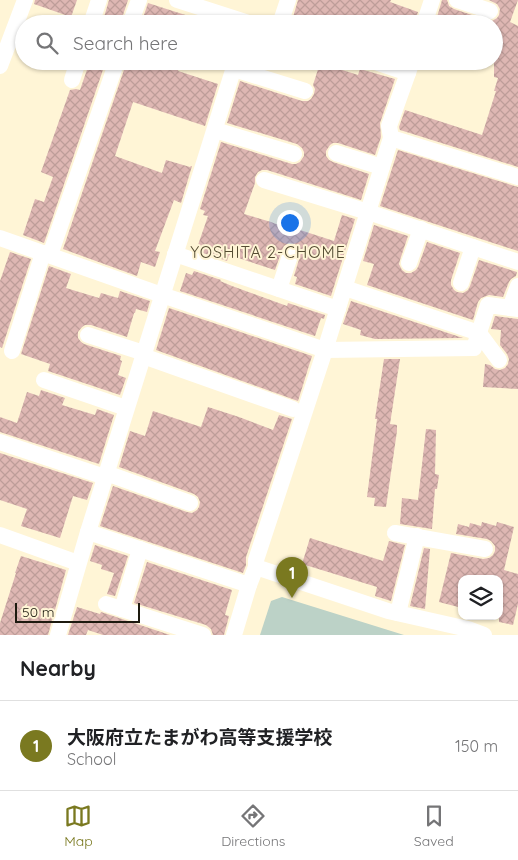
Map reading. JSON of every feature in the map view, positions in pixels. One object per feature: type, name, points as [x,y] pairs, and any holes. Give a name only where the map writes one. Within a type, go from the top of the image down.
[{"type":"street","points":[[20,15],[26,0]]},
{"type":"street","points":[[94,15],[100,0]]},
{"type":"street","points":[[133,15],[139,0]]},
{"type":"street","points":[[178,0],[224,15]]},
{"type":"street","points":[[283,15],[288,0]]},
{"type":"street","points":[[457,0],[490,11]]},
{"type":"street","points":[[426,15],[428,1]]},
{"type":"street","points":[[0,66],[15,28]]},
{"type":"street","points":[[72,80],[75,70]]},
{"type":"street","points":[[12,351],[115,70]]},
{"type":"street","points":[[58,635],[78,563],[126,408],[233,70]]},
{"type":"street","points":[[248,70],[305,92]]},
{"type":"street","points":[[234,635],[256,567],[256,560],[345,288],[391,138],[389,126],[409,70]]},
{"type":"street","points":[[214,130],[294,154]]},
{"type":"street","points":[[391,138],[518,177]]},
{"type":"street","points":[[336,153],[382,167]]},
{"type":"street","points":[[264,180],[421,229],[518,262]]},
{"type":"street","points":[[409,262],[421,229]]},
{"type":"street","points":[[0,238],[325,350],[474,348],[488,305],[514,308],[518,286]]},
{"type":"street","points":[[461,283],[473,247]]},
{"type":"street","points":[[279,289],[291,253]]},
{"type":"street","points":[[175,254],[338,309]]},
{"type":"street","points":[[345,288],[479,333],[499,360]]},
{"type":"street","points":[[88,335],[293,409]]},
{"type":"street","points":[[44,380],[126,408]]},
{"type":"street","points":[[0,442],[190,503]]},
{"type":"street","points":[[88,532],[249,585]]},
{"type":"street","points":[[395,533],[485,549]]},
{"type":"street","points":[[0,535],[78,563]]},
{"type":"street","points":[[398,613],[416,536]]},
{"type":"street","points":[[140,550],[114,606],[203,635]]},
{"type":"street","points":[[256,567],[398,613],[484,635]]},
{"type":"green space","points":[[282,597],[404,635],[260,635],[271,601]]},
{"type":"building","points":[[35,0],[77,0],[72,15],[65,15],[34,4]]},
{"type":"building","points":[[109,0],[128,0],[123,15],[105,15]]},
{"type":"building","points":[[298,0],[391,0],[390,2],[418,12],[417,15],[294,15]]},
{"type":"building","points":[[442,0],[447,0],[449,6],[454,9],[472,15],[438,15]]},
{"type":"building","points":[[489,0],[518,0],[510,22],[518,26],[518,167],[400,130],[399,127],[405,110],[482,135],[496,91],[494,91],[498,78],[494,77],[494,70],[503,70],[503,15],[499,15],[500,9],[497,4]]},
{"type":"building","points":[[148,3],[185,15],[144,15]]},
{"type":"building","points":[[87,70],[103,70],[44,243],[23,235],[35,199],[44,202],[53,177],[41,172],[70,90],[80,90]]},
{"type":"building","points":[[124,70],[178,70],[218,84],[205,126],[133,102],[115,156],[162,173],[166,160],[192,166],[181,203],[174,200],[155,251],[160,252],[155,267],[141,262],[137,276],[63,249]]},
{"type":"building","points":[[318,70],[342,70],[358,75],[360,70],[364,70],[395,79],[380,123],[381,137],[375,155],[338,143],[330,145],[326,151],[326,156],[329,160],[369,174],[361,200],[262,170],[255,177],[255,183],[244,214],[299,233],[300,230],[334,241],[342,215],[355,219],[331,296],[295,284],[297,277],[294,276],[301,251],[295,244],[289,243],[284,246],[275,270],[229,255],[227,261],[200,252],[201,250],[197,248],[208,216],[203,215],[205,211],[200,209],[221,142],[292,164],[300,162],[304,156],[302,148],[297,144],[227,123],[240,81],[302,101],[311,99],[315,89],[313,85]]},
{"type":"building","points":[[398,150],[518,187],[518,251],[380,206]]},
{"type":"building","points":[[374,225],[408,236],[399,264],[406,273],[416,270],[427,242],[460,253],[451,280],[451,285],[457,292],[463,293],[468,290],[479,260],[517,272],[516,276],[509,282],[503,297],[489,295],[481,298],[473,320],[367,285],[374,264],[363,261]]},
{"type":"building","points":[[10,252],[31,259],[2,348],[0,347],[0,281]]},
{"type":"building","points":[[49,266],[71,274],[66,288],[99,298],[101,293],[118,298],[120,291],[150,301],[147,312],[136,309],[127,337],[91,325],[85,325],[78,332],[78,338],[84,344],[121,356],[120,360],[122,361],[118,375],[126,378],[120,395],[48,371],[50,364],[21,354]]},
{"type":"building","points":[[194,271],[287,306],[288,303],[325,315],[324,319],[321,318],[315,336],[180,291],[186,273],[192,275]]},
{"type":"building","points":[[351,301],[463,338],[375,339],[360,335],[361,330],[343,324]]},
{"type":"building","points":[[169,308],[312,356],[298,401],[156,350]]},
{"type":"building","points":[[495,316],[518,319],[518,389],[483,387],[485,364],[500,370],[505,368],[509,359],[500,345],[501,330],[491,329]]},
{"type":"building","points":[[384,359],[400,359],[390,424],[397,425],[397,431],[386,507],[374,506],[375,498],[367,497],[377,419],[375,419]]},
{"type":"building","points":[[41,390],[65,398],[62,405],[95,415],[97,409],[114,415],[99,464],[0,432],[0,417],[17,423],[27,392],[39,396]]},
{"type":"building","points":[[208,407],[273,430],[279,415],[292,419],[246,557],[243,573],[100,526],[113,486],[187,512],[192,513],[197,510],[200,502],[194,494],[119,467],[130,431],[145,436],[153,411],[201,427]]},
{"type":"building","points":[[426,429],[436,430],[435,474],[439,475],[437,489],[435,489],[432,529],[400,524],[402,498],[418,500]]},
{"type":"building","points":[[0,453],[93,483],[87,500],[73,496],[60,538],[21,526],[27,509],[0,500]]},
{"type":"building","points":[[482,522],[496,526],[497,522],[514,527],[504,570],[518,574],[518,604],[513,625],[499,622],[499,620],[503,620],[503,575],[458,575],[458,607],[439,602],[451,553],[483,559],[493,555],[495,546],[491,541],[456,534],[458,524],[469,527],[470,523],[481,526]]},
{"type":"building","points":[[310,538],[383,561],[389,541],[405,545],[391,601],[375,596],[377,587],[302,564]]},
{"type":"building","points":[[95,545],[128,556],[115,596],[107,594],[114,573],[101,569],[102,565],[90,561]]},
{"type":"building","points":[[424,548],[430,549],[425,609],[410,606]]},
{"type":"building","points":[[21,556],[66,570],[48,635],[0,635],[0,623]]},
{"type":"building","points":[[147,562],[232,590],[225,615],[229,616],[224,635],[213,635],[211,629],[206,625],[134,603]]},
{"type":"building","points":[[77,607],[100,614],[101,612],[170,635],[103,635],[88,630],[86,635],[68,635]]},
{"type":"place","name":"大阪府立たまがわ高等支援学校","points":[[292,598]]},
{"type":"district","name":"YOSHITA 2-CHOME","points":[[268,252]]}]
